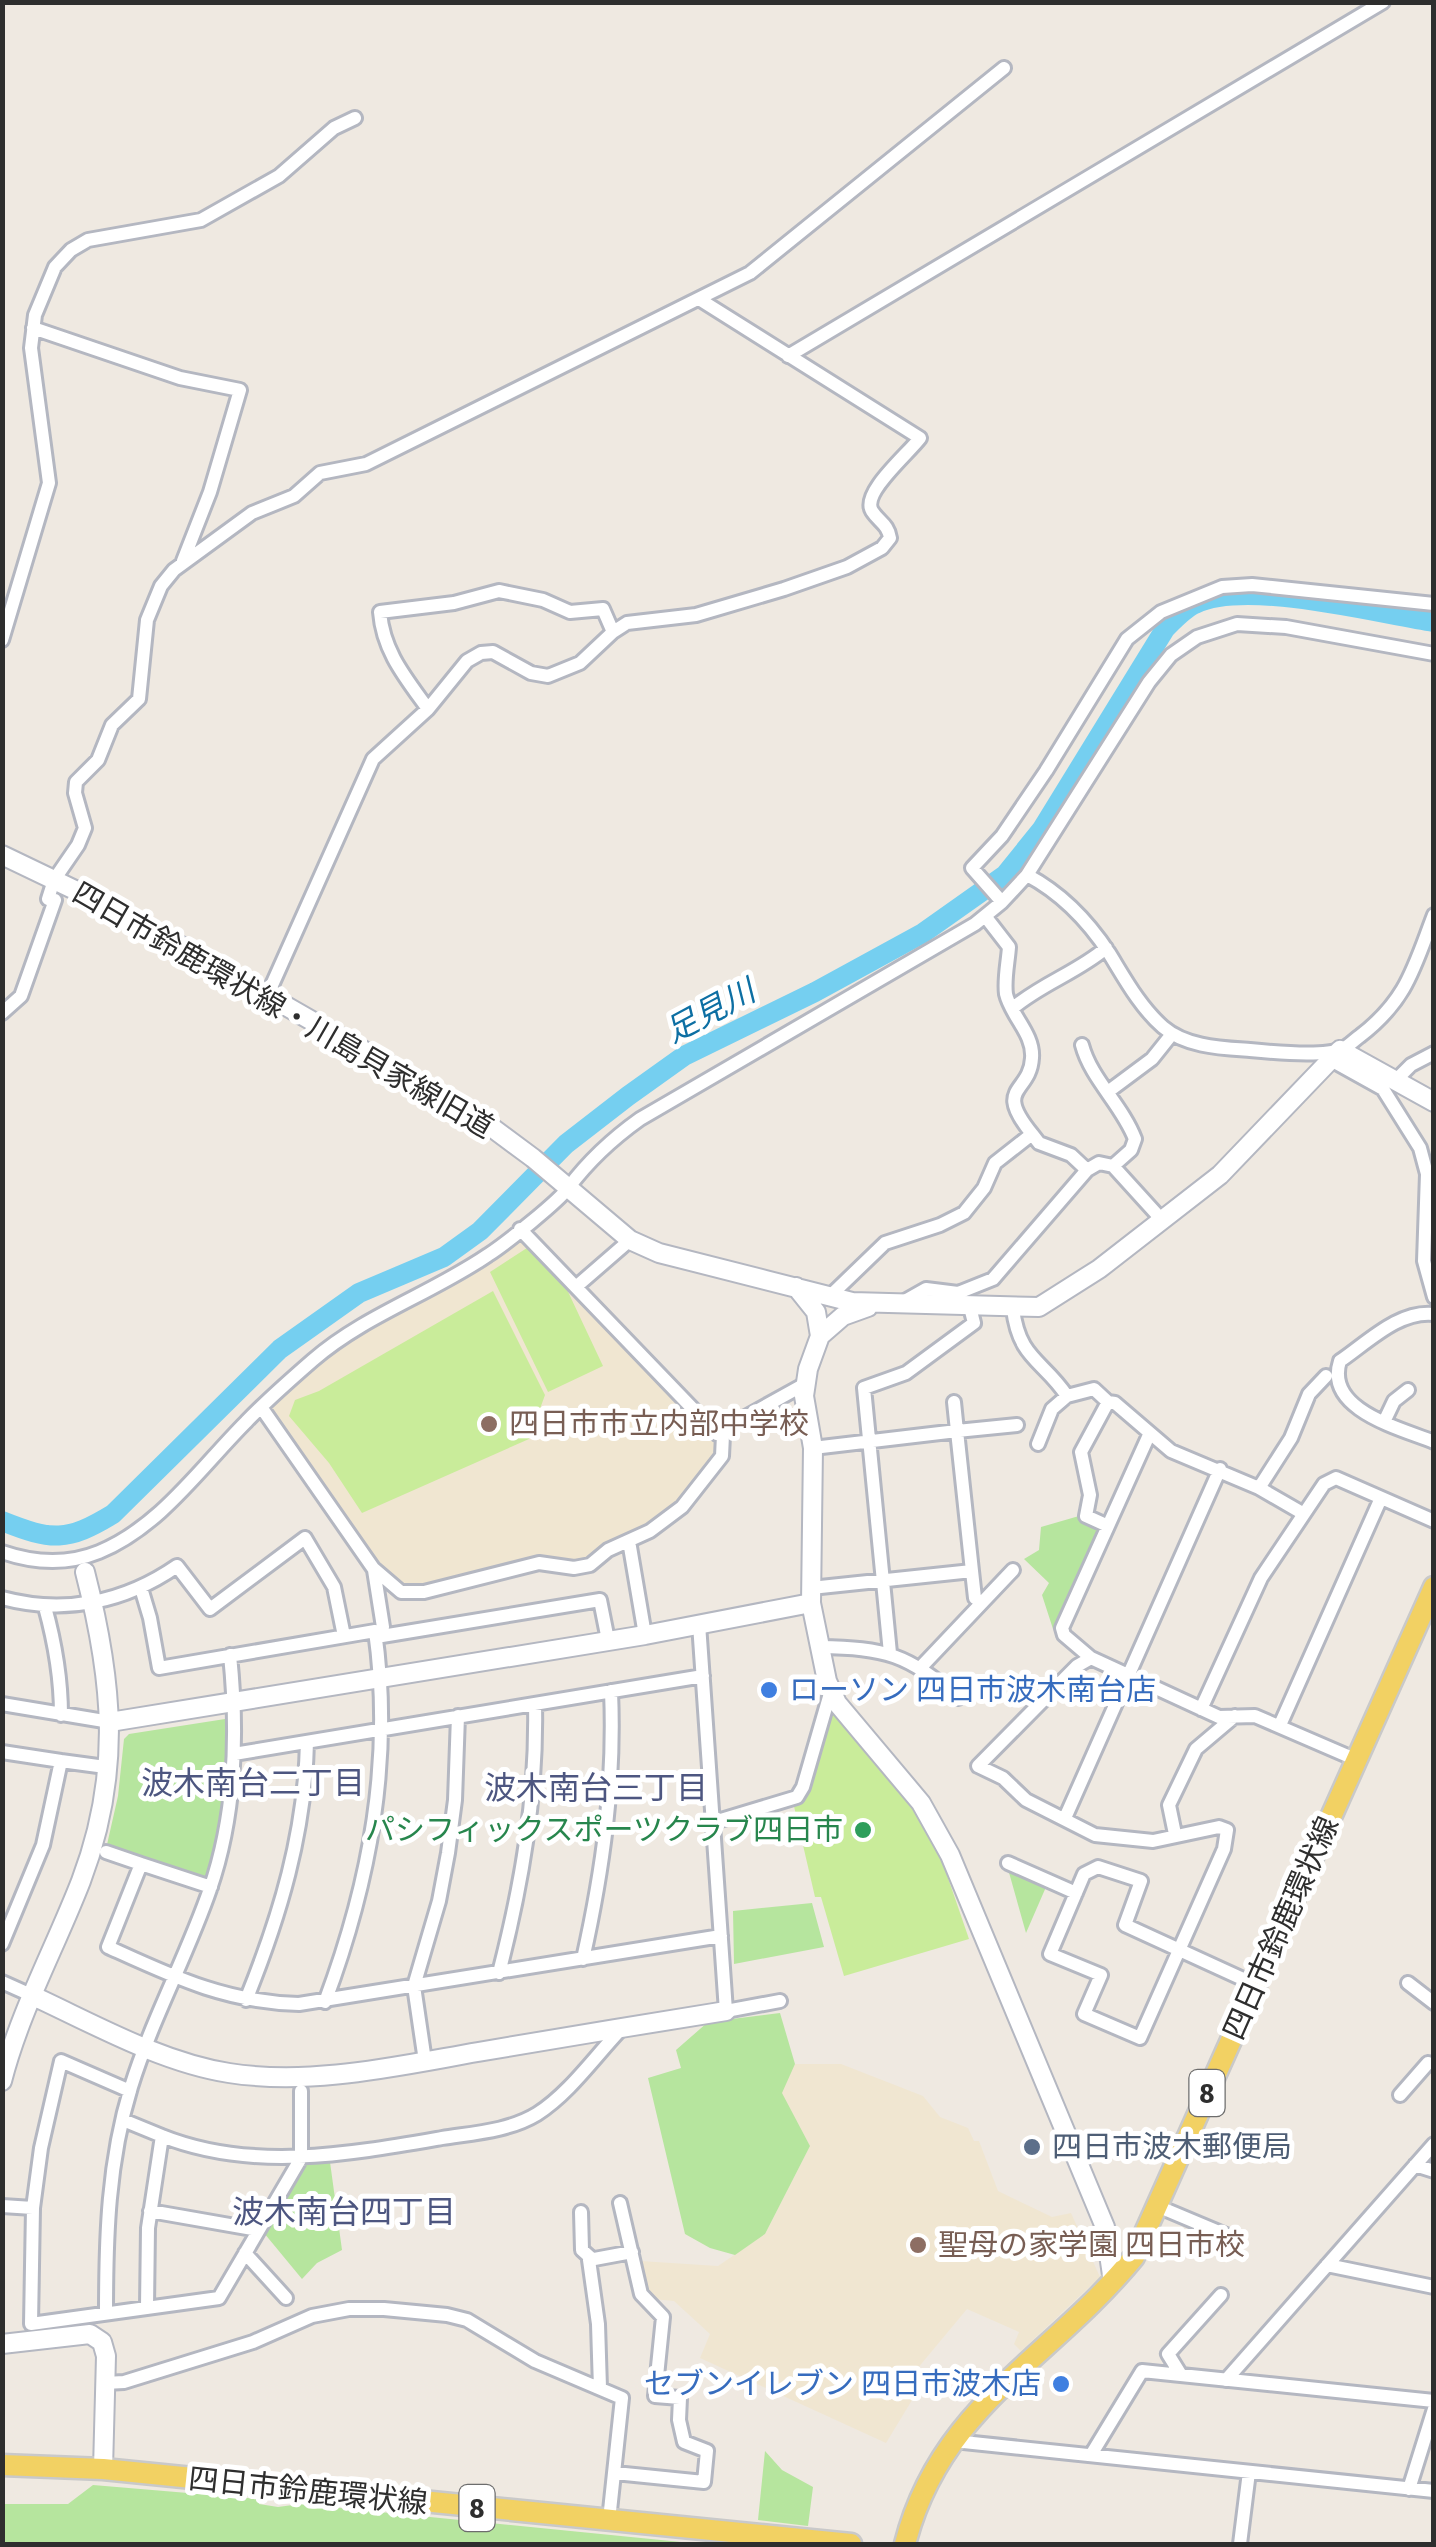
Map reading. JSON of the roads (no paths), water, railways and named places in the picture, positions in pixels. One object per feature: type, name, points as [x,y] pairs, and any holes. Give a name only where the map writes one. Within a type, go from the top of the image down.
[{"type":"main road","name":"四日市鈴鹿環状線","points":[[905,2544],[928,2480],[951,2440],[1014,2374],[1114,2282],[1134,2257],[1434,1587]]},
{"type":"main road","name":"四日市鈴鹿環状線","points":[[2,2464],[103,2470],[852,2544]]},
{"type":"street","points":[[788,356],[1383,2]]},
{"type":"street","points":[[2,1012],[21,996],[53,893],[85,828],[74,793],[76,782],[98,760],[112,725],[138,703],[146,620],[161,586],[182,563],[252,513],[294,496],[320,473],[366,464],[750,273],[1004,68]]},
{"type":"street","points":[[2,640],[48,482],[31,348],[39,302],[54,267],[71,250],[102,236],[201,220],[279,176],[334,128],[355,118]]},
{"type":"street","points":[[268,994],[373,759],[428,709],[467,661],[492,652],[531,672],[548,676],[580,664],[613,632],[628,624],[696,615],[784,589],[847,567],[882,548],[890,538],[888,528],[870,509],[869,499],[874,488],[920,438],[700,299]]},
{"type":"street","points":[[33,328],[180,378],[240,390],[210,492],[182,563]]},
{"type":"street","points":[[1001,901],[972,868],[1002,836],[1046,771],[1127,639],[1161,612],[1222,586],[1252,584],[1434,604]]},
{"type":"street","points":[[428,709],[393,660],[382,635],[380,612],[454,603],[500,591],[543,600],[570,612],[603,609],[613,632]]},
{"type":"street","points":[[2,1552],[47,1562],[71,1560],[100,1551],[160,1513],[261,1407],[315,1358],[354,1328],[437,1287],[490,1254],[567,1186],[597,1152],[640,1119],[985,916],[1027,875],[1148,682],[1170,655],[1197,637],[1237,624],[1286,627],[1434,654]]},
{"type":"street","name":"四日市鈴鹿環状線・川島貝家線旧道","points":[[2,855],[53,893],[127,914],[471,1112],[533,1158],[630,1240],[659,1252],[852,1302],[1039,1307],[1100,1269],[1220,1176],[1335,1055]]},
{"type":"street","points":[[1027,875],[1070,906],[1106,948],[1151,1016],[1172,1034],[1204,1045],[1335,1055],[1396,1080],[1434,1102]]},
{"type":"street","points":[[1335,1055],[1388,1012],[1402,995],[1434,914]]},
{"type":"street","points":[[985,916],[1009,947],[1006,988],[1030,1042],[1032,1061],[1017,1088],[1015,1106],[1039,1144],[1071,1154],[1087,1170]]},
{"type":"street","points":[[1013,1008],[1090,962],[1106,948]]},
{"type":"street","points":[[1108,1091],[1152,1059],[1172,1034]]},
{"type":"street","points":[[1082,1045],[1086,1060],[1135,1139],[1134,1146],[1113,1166]]},
{"type":"street","points":[[1396,1080],[1410,1066],[1434,1053]]},
{"type":"street","points":[[1335,1055],[1384,1089],[1420,1148],[1427,1174],[1424,1260],[1434,1296]]},
{"type":"street","points":[[829,1296],[885,1243],[940,1226],[964,1213],[984,1188],[995,1163],[1032,1134]]},
{"type":"street","points":[[890,1653],[864,1388],[925,1362],[974,1323],[962,1302],[1001,1273],[1087,1170],[1099,1163],[1113,1166],[1162,1220]]},
{"type":"street","points":[[520,1229],[723,1435]]},
{"type":"street","points":[[577,1286],[630,1240]]},
{"type":"street","points":[[796,1286],[816,1312],[820,1336],[804,1384],[813,1448],[811,1596],[830,1690],[913,1792],[945,1844],[1105,2227],[1114,2282]]},
{"type":"street","points":[[820,1336],[843,1316],[883,1303]]},
{"type":"street","points":[[1013,1309],[1030,1358],[1054,1377],[1067,1396]]},
{"type":"street","points":[[1434,1314],[1420,1312],[1404,1317],[1340,1361],[1336,1373],[1345,1396],[1362,1411],[1434,1442]]},
{"type":"street","points":[[1260,1488],[1291,1438],[1308,1394],[1326,1376]]},
{"type":"street","points":[[261,1407],[373,1568],[401,1592],[424,1592],[539,1564],[574,1568],[590,1565],[608,1550],[650,1531],[682,1507],[722,1456],[723,1435],[733,1424],[804,1384]]},
{"type":"street","points":[[1038,1444],[1052,1409],[1067,1396],[1094,1389],[1171,1452],[1220,1469],[1304,1514]]},
{"type":"street","points":[[1384,1422],[1394,1400],[1408,1390]]},
{"type":"street","points":[[954,1402],[975,1598]]},
{"type":"street","points":[[1108,1402],[1081,1452],[1090,1495],[1086,1516],[1108,1526]]},
{"type":"street","points":[[813,1448],[1016,1425]]},
{"type":"street","points":[[1149,1435],[1062,1628],[1064,1636],[1092,1658],[1201,1710],[1219,1717],[1255,1716],[1357,1760]]},
{"type":"street","points":[[1065,1818],[1220,1469]]},
{"type":"street","points":[[1201,1710],[1261,1578],[1324,1484],[1336,1478],[1434,1521]]},
{"type":"street","points":[[1280,1726],[1381,1498]]},
{"type":"street","points":[[2,1598],[44,1607],[94,1604],[141,1588],[178,1566],[210,1609],[304,1538],[334,1587],[344,1636]]},
{"type":"street","points":[[628,1542],[645,1635]]},
{"type":"street","points":[[325,2002],[365,1878],[378,1798],[382,1729],[380,1632],[373,1568]]},
{"type":"street","points":[[921,1667],[1013,1570]]},
{"type":"street","points":[[2,1704],[110,1722],[645,1635],[883,1580],[972,1571]]},
{"type":"street","points":[[2,2081],[31,1995],[88,1858],[103,1799],[110,1722],[106,1664],[85,1572]]},
{"type":"street","points":[[141,1588],[158,1668],[375,1631],[600,1600],[608,1640]]},
{"type":"street","points":[[44,1607],[61,1684],[61,1715]]},
{"type":"street","points":[[699,1624],[726,2011]]},
{"type":"street","points":[[819,1647],[890,1653],[921,1667],[958,1698]]},
{"type":"street","points":[[106,2314],[109,2194],[122,2120],[144,2046],[211,1887],[226,1823],[234,1754],[235,1701],[230,1655]]},
{"type":"street","points":[[1092,1658],[1077,1666],[978,1766],[1003,1778],[1026,1800],[1095,1835],[1153,1842],[1175,1834],[1219,1827],[1227,1830],[1224,1849],[1178,1950],[1140,2038],[1084,2014],[1101,1975],[1050,1954],[1084,1874],[1098,1867],[1141,1881],[1125,1926],[1178,1950],[1256,1985]]},
{"type":"street","points":[[234,1754],[703,1676]]},
{"type":"street","points":[[714,1822],[797,1797],[830,1690]]},
{"type":"street","points":[[583,1958],[609,1809],[611,1691]]},
{"type":"street","points":[[499,1972],[517,1904],[526,1846],[533,1792],[535,1704]]},
{"type":"street","points":[[426,2062],[414,1986],[439,1901],[448,1853],[455,1800],[458,1716]]},
{"type":"street","points":[[1175,1834],[1169,1805],[1196,1749],[1235,1716]]},
{"type":"street","points":[[246,2000],[266,1952],[292,1865],[306,1782],[307,1742]]},
{"type":"street","points":[[2,1752],[98,1766]]},
{"type":"street","points":[[2,1944],[44,1846],[61,1761]]},
{"type":"street","points":[[106,1852],[211,1887]]},
{"type":"street","points":[[1008,1863],[1076,1892]]},
{"type":"street","points":[[141,1864],[108,1947],[175,1978],[246,2000],[325,2002],[721,1936]]},
{"type":"street","points":[[2,1982],[144,2046],[228,2073],[299,2078],[426,2062],[780,2001]]},
{"type":"street","points":[[1408,1982],[1434,2003]]},
{"type":"street","points":[[122,2120],[221,2152],[302,2158],[507,2128],[552,2104],[623,2027]]},
{"type":"street","points":[[130,2091],[61,2061],[41,2148],[34,2208],[31,2324],[219,2298],[302,2158],[301,2091]]},
{"type":"street","points":[[1400,2095],[1432,2062]]},
{"type":"street","points":[[147,2307],[150,2211],[162,2136]]},
{"type":"street","points":[[1226,2380],[1434,2144]]},
{"type":"street","points":[[1415,2166],[1434,2172]]},
{"type":"street","points":[[615,2473],[704,2482],[707,2451],[684,2442],[680,2398],[656,2396],[663,2316],[641,2294],[620,2203]]},
{"type":"street","points":[[2,2206],[34,2208]]},
{"type":"street","points":[[1157,2206],[1238,2240]]},
{"type":"street","points":[[150,2211],[258,2230]]},
{"type":"street","points":[[581,2212],[582,2250],[592,2260],[600,2388]]},
{"type":"street","points":[[592,2260],[632,2252]]},
{"type":"street","points":[[245,2253],[286,2298]]},
{"type":"street","points":[[1327,2264],[1434,2288]]},
{"type":"street","points":[[1181,2375],[1168,2354],[1220,2295]]},
{"type":"street","points":[[105,2383],[124,2382],[237,2348],[312,2316],[384,2309],[467,2320],[536,2360],[622,2398],[609,2520]]},
{"type":"street","points":[[2,2344],[90,2334],[102,2342],[103,2470]]},
{"type":"street","points":[[1091,2456],[1142,2370],[1434,2402]]},
{"type":"street","points":[[1409,2489],[1434,2410]]},
{"type":"street","points":[[951,2440],[1434,2492]]},
{"type":"street","points":[[1240,2544],[1249,2472]]},
{"type":"waterway","name":"足見川","points":[[2,1521],[59,1536],[83,1530],[113,1514],[280,1349],[359,1293],[444,1257],[480,1231],[566,1144],[628,1096],[684,1056],[815,992],[923,933],[1005,875],[1042,829],[1165,629],[1191,606],[1217,597],[1277,596],[1434,622]]},
{"type":"place","name":"四日市市立内部中学校","points":[[489,1424]]},
{"type":"place","name":"ローソン 四日市波木南台店","points":[[769,1690]]},
{"type":"place","name":"パシフィックスポーツクラブ四日市","points":[[863,1830]]},
{"type":"place","name":"四日市波木郵便局","points":[[1032,2147]]},
{"type":"place","name":"聖母の家学園 四日市校","points":[[918,2245]]},
{"type":"place","name":"セブンイレブン 四日市波木店","points":[[1061,2384]]},
{"type":"district","name":"波木南台二丁目","points":[[253,1783]]},
{"type":"district","name":"波木南台三丁目","points":[[596,1788]]},
{"type":"district","name":"波木南台四丁目","points":[[344,2212]]}]
